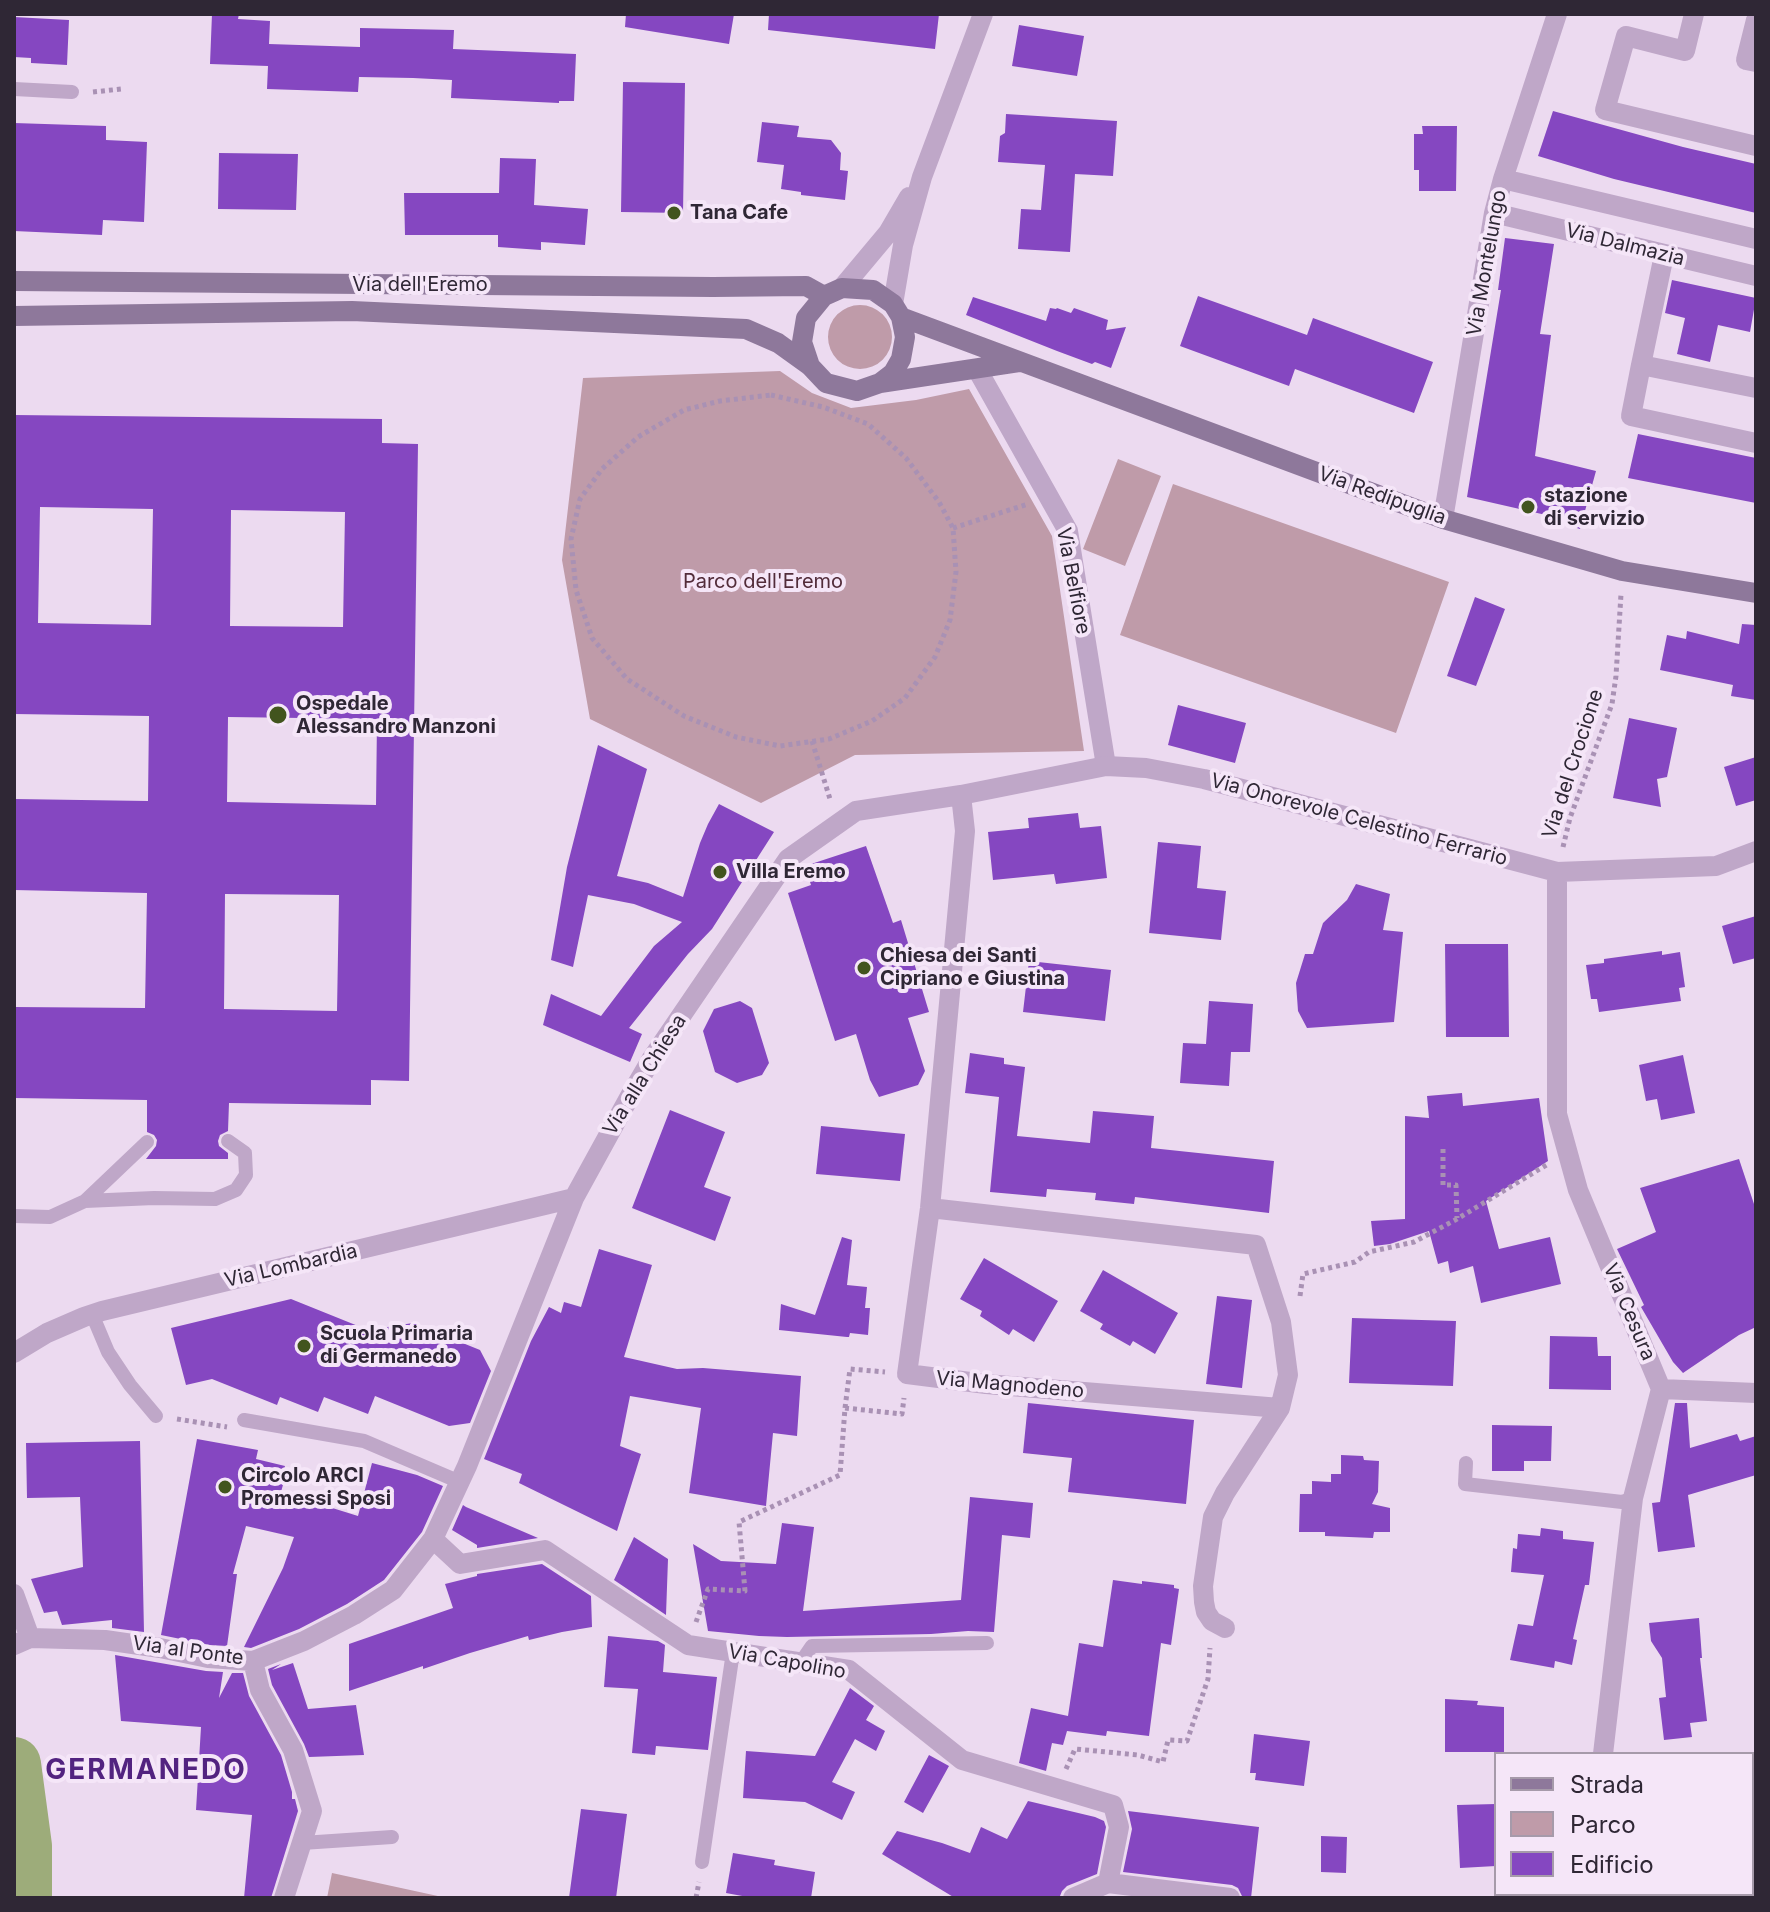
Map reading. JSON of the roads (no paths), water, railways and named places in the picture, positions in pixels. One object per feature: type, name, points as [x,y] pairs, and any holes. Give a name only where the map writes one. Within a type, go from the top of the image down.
[{"type":"main road","name":"Via dell'Eremo","points":[[14,281],[806,286],[833,292],[873,290],[897,310]]},
{"type":"main road","points":[[810,366],[802,342],[806,318],[833,292]]},
{"type":"main road","points":[[880,383],[893,373],[901,359],[905,337],[897,310]]},
{"type":"main road","name":"Via Redipuglia","points":[[897,310],[1019,362],[1443,519],[1622,571],[1756,593]]},
{"type":"main road","name":"Via dell'Eremo","points":[[14,316],[352,311],[746,329],[778,343],[810,366],[826,383],[857,391],[880,383]]},
{"type":"main road","name":"Via Redipuglia","points":[[880,383],[1019,362]]},
{"type":"street","points":[[897,310],[903,245],[922,177],[983,14]]},
{"type":"street","name":"Via Montelungo","points":[[1443,519],[1494,213],[1557,14]]},
{"type":"street","points":[[1694,14],[1685,51],[1626,36],[1605,110],[1756,146]]},
{"type":"street","points":[[1756,20],[1746,60],[1756,62]]},
{"type":"street","points":[[833,292],[888,233],[922,177]]},
{"type":"street","name":"Via Dalmazia","points":[[1503,179],[1756,239]]},
{"type":"street","name":"Via Dalmazia","points":[[1494,213],[1756,276]]},
{"type":"street","points":[[1664,255],[1631,416],[1756,443]]},
{"type":"street","points":[[1641,365],[1755,384]]},
{"type":"street","name":"Via Belfiore","points":[[977,369],[1068,531],[1106,766]]},
{"type":"street","name":"Via Onorevole Celestino Ferrario","points":[[961,795],[1106,766],[1146,768],[1204,779],[1557,872],[1716,866],[1756,851]]},
{"type":"street","name":"Via alla Chiesa","points":[[393,1590],[433,1539],[460,1482],[574,1198],[609,1132],[651,1060],[788,859],[856,811],[961,795]]},
{"type":"street","name":"Via Magnodeno","points":[[961,795],[965,831],[930,1208],[907,1374],[986,1384],[1280,1408]]},
{"type":"street","name":"Via Cesura","points":[[1557,872],[1557,1114],[1578,1190],[1661,1389]]},
{"type":"street","name":"Via Lombardia","points":[[14,1353],[47,1333],[92,1314],[574,1198]]},
{"type":"street","points":[[930,1208],[1256,1245],[1281,1322],[1288,1375],[1280,1408],[1213,1517],[1203,1586],[1204,1602],[1212,1621],[1225,1628]]},
{"type":"street","points":[[1603,1752],[1633,1498],[1661,1389],[1755,1392]]},
{"type":"street","name":"Via Capolino","points":[[433,1539],[460,1564],[545,1550],[688,1645],[849,1670],[962,1760],[1113,1805],[1119,1827],[1108,1890]]},
{"type":"street","name":"Via al Ponte","points":[[22,1642],[105,1640],[208,1658],[253,1661],[342,1622],[393,1590]]},
{"type":"street","points":[[14,1594],[22,1642]]},
{"type":"street","points":[[253,1661],[260,1690],[293,1750],[312,1811],[284,1898]]},
{"type":"street","points":[[1073,1898],[1108,1890],[1230,1898]]},
{"type":"lane","points":[[14,89],[72,92]]},
{"type":"lane","points":[[85,1201],[215,1199],[236,1190],[246,1175],[245,1153],[228,1141]]},
{"type":"lane","points":[[14,1216],[50,1217],[85,1201],[147,1142]]},
{"type":"lane","points":[[92,1314],[108,1352],[156,1416]]},
{"type":"lane","points":[[244,1420],[364,1441],[460,1482]]},
{"type":"lane","points":[[1466,1463],[1465,1484],[1622,1502],[1633,1498]]},
{"type":"lane","points":[[801,1662],[812,1646],[987,1643]]},
{"type":"lane","points":[[702,1862],[733,1652]]},
{"type":"lane","points":[[302,1843],[392,1837]]},
{"type":"waterway","points":[[14,1764],[25,1846],[25,1898]]},
{"type":"place","name":"Tana Cafe","points":[[674,213]]},
{"type":"place","name":"stazione di servizio","points":[[1528,507]]},
{"type":"place","name":"Ospedale Alessandro Manzoni","points":[[278,715]]},
{"type":"place","name":"Villa Eremo","points":[[720,872]]},
{"type":"place","name":"Chiesa dei Santi Cipriano e Giustina","points":[[864,968]]},
{"type":"place","name":"Scuola Primaria di Germanedo","points":[[304,1346]]},
{"type":"place","name":"Circolo ARCI Promessi Sposi","points":[[225,1487]]},
{"type":"district","name":"GERMANEDO","points":[[146,1771]]},
{"type":"park label","name":"Parco dell'Eremo","points":[[763,582]]}]
